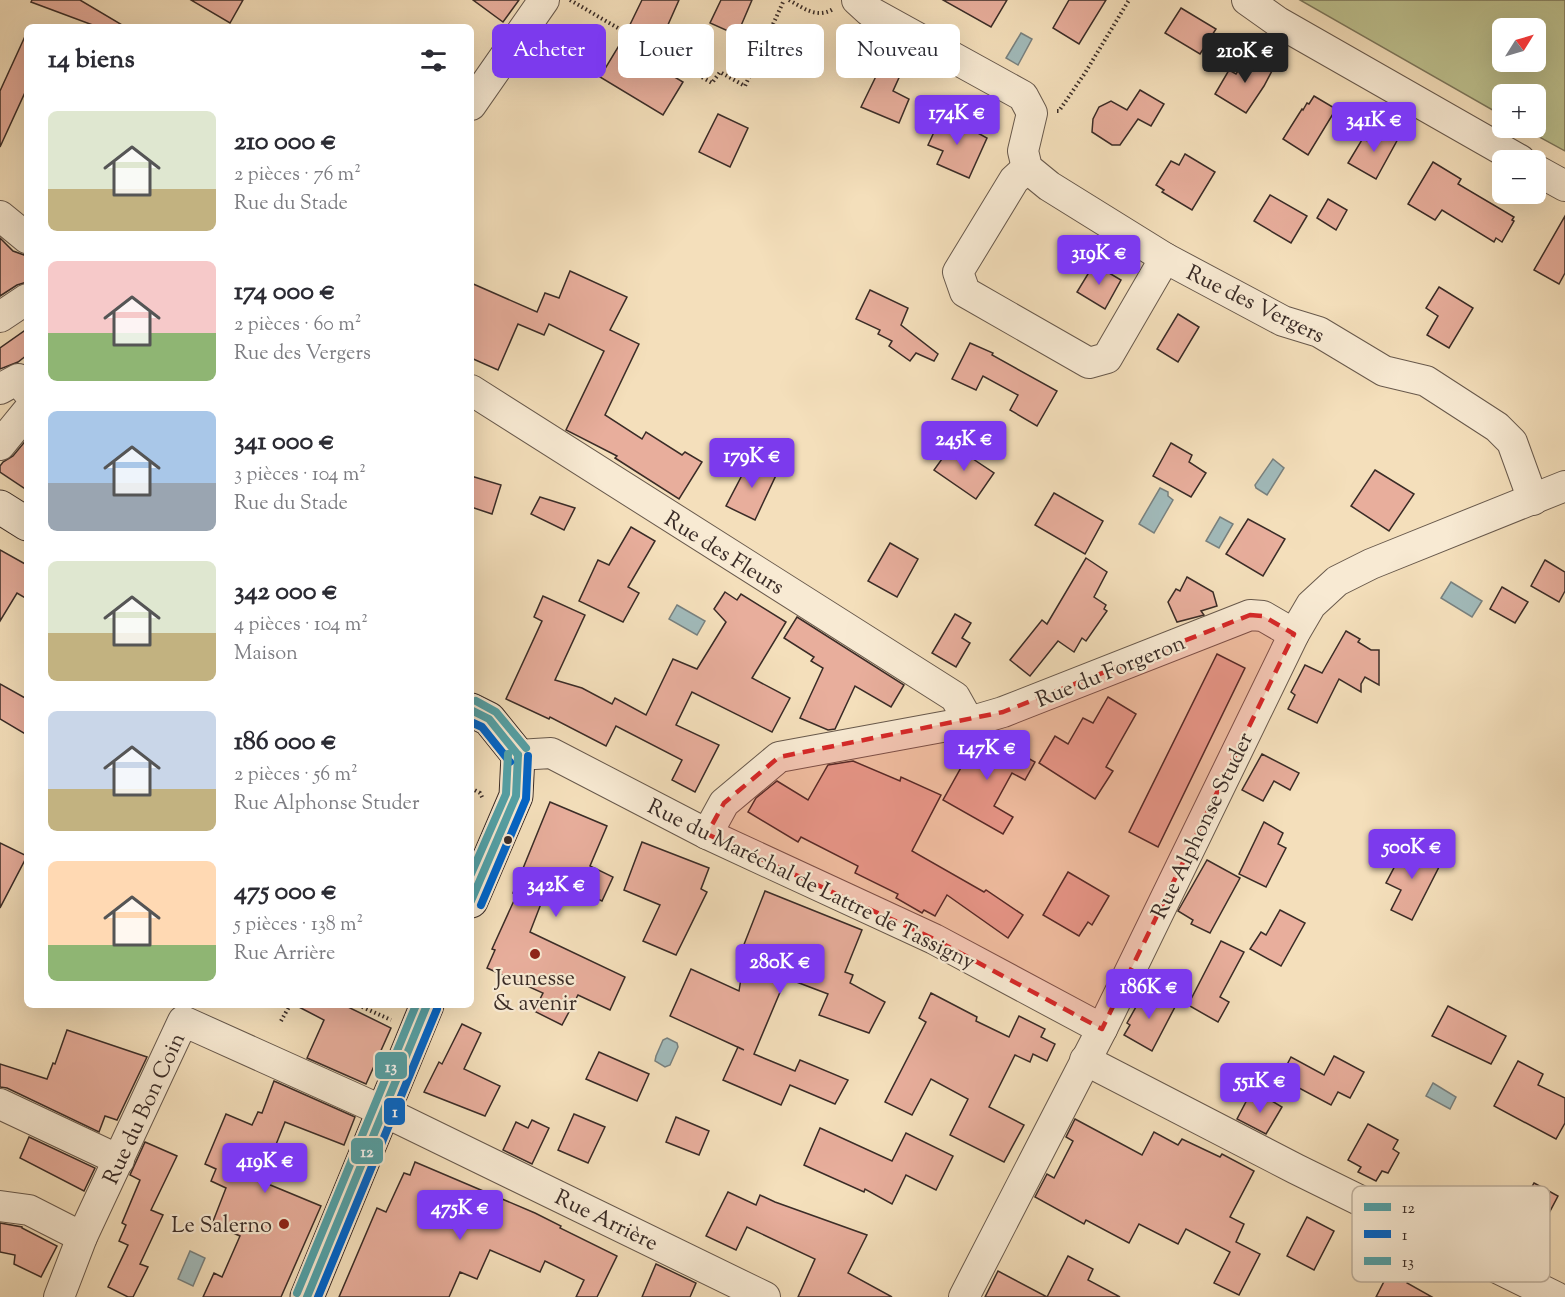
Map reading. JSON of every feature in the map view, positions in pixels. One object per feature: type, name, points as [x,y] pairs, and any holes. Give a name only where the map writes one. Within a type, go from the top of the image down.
[{"type":"main road","points":[[0,507],[24,522]]},
{"type":"main road","points":[[474,712],[489,719],[518,755],[516,796],[474,894]]},
{"type":"main road","points":[[306,1297],[422,1018]]},
{"type":"street","points":[[474,101],[544,0]]},
{"type":"street","points":[[1247,0],[1278,22],[1502,150]]},
{"type":"street","points":[[847,3],[869,11],[1023,96],[1032,113],[1023,151],[1027,168],[1014,180],[958,272],[965,292],[1089,363],[1107,358],[1165,258]]},
{"type":"street","name":"Rue des Vergers","points":[[1027,168],[1048,186],[1165,258],[1283,321],[1320,332],[1383,371],[1426,381],[1497,426],[1512,442],[1533,500]]},
{"type":"street","points":[[1546,176],[1565,186]]},
{"type":"street","points":[[0,216],[24,236]]},
{"type":"street","points":[[0,317],[24,301]]},
{"type":"street","points":[[0,389],[18,379],[24,387]]},
{"type":"street","name":"Rue des Fleurs","points":[[474,392],[955,697],[969,722]]},
{"type":"street","points":[[0,445],[24,416]]},
{"type":"street","name":"Rue Alphonse Studer","points":[[964,1297],[1102,1029],[1294,634],[1311,605],[1337,581],[1371,564],[1565,486]]},
{"type":"street","name":"Rue du Forgeron","points":[[707,834],[724,803],[779,757],[969,722],[1004,712],[1250,615],[1263,616],[1294,634]]},
{"type":"street","name":"Rue du Maréchal de Lattre de Tassigny","points":[[518,755],[551,753],[707,834],[934,939],[1102,1029]]},
{"type":"street","name":"Rue du Bon Coin","points":[[59,1297],[82,1238],[183,1021],[383,1111]]},
{"type":"street","points":[[1085,1060],[1352,1197]]},
{"type":"street","points":[[0,1104],[119,1160]]},
{"type":"street","name":"Rue Arrière","points":[[383,1111],[765,1297]]},
{"type":"street","points":[[0,1206],[29,1210],[82,1238]]},
{"type":"street","points":[[1526,1282],[1556,1297]]},
{"type":"path","points":[[570,0],[712,83],[720,72],[745,86],[784,0]]},
{"type":"path","points":[[789,0],[814,13],[829,12],[847,3]]},
{"type":"path","points":[[1032,113],[1059,111],[1129,0]]},
{"type":"path","points":[[281,1021],[288,1008]]},
{"type":"path","points":[[373,1008],[422,1018]]},
{"type":"highlighted area","points":[[1250,615],[1263,616],[1294,634],[1102,1029],[934,939],[707,834],[724,803],[779,757],[1003,712]]},
{"type":"green space","points":[[1300,0],[1565,0],[1565,151],[1541,138],[1546,138],[1546,84],[1492,84],[1492,110]]},
{"type":"water","points":[[1021,33],[1032,39],[1018,65],[1006,58]]},
{"type":"water","points":[[1273,459],[1284,468],[1267,495],[1255,485]]},
{"type":"water","points":[[1160,488],[1168,492],[1168,496],[1173,500],[1154,533],[1139,524]]},
{"type":"water","points":[[1220,517],[1233,524],[1219,548],[1206,541]]},
{"type":"water","points":[[1451,582],[1482,601],[1472,617],[1441,598]]},
{"type":"water","points":[[677,605],[705,621],[697,635],[669,619]]},
{"type":"water","points":[[667,1038],[677,1043],[678,1047],[670,1065],[665,1067],[655,1061],[663,1040]]},
{"type":"water","points":[[1433,1083],[1456,1097],[1450,1109],[1426,1096]]},
{"type":"water","points":[[190,1251],[205,1258],[193,1286],[178,1279]]},
{"type":"building","points":[[32,0],[80,0],[121,24],[90,24],[31,2]]},
{"type":"building","points":[[191,0],[243,0],[230,23]]},
{"type":"building","points":[[473,0],[519,0],[503,22]]},
{"type":"building","points":[[642,0],[679,0],[668,24],[630,24]]},
{"type":"building","points":[[721,0],[752,0],[742,24],[726,24],[726,30],[710,23]]},
{"type":"building","points":[[943,0],[1007,0],[991,27]]},
{"type":"building","points":[[1069,0],[1106,0],[1079,44],[1053,28]]},
{"type":"building","points":[[1181,8],[1216,29],[1200,54],[1165,33]]},
{"type":"building","points":[[24,39],[24,95],[0,147],[0,91]]},
{"type":"building","points":[[618,47],[618,78],[676,78],[683,82],[663,115],[602,78],[606,78],[606,67]]},
{"type":"building","points":[[1249,54],[1273,69],[1246,113],[1215,94],[1229,70],[1236,74]]},
{"type":"building","points":[[875,78],[899,78],[893,91],[909,99],[899,123],[861,107]]},
{"type":"building","points":[[1140,90],[1164,104],[1151,126],[1138,119],[1120,145],[1112,145],[1092,132],[1093,119],[1099,107],[1111,101],[1127,110]]},
{"type":"building","points":[[1314,96],[1336,109],[1308,155],[1283,139],[1302,109]]},
{"type":"building","points":[[718,114],[748,128],[730,167],[699,152]]},
{"type":"building","points":[[942,115],[976,130],[987,138],[969,178],[937,164],[943,151],[928,145]]},
{"type":"building","points":[[1381,126],[1399,137],[1376,179],[1348,163],[1363,138],[1371,143]]},
{"type":"building","points":[[1185,154],[1215,172],[1192,210],[1162,192],[1164,190],[1156,185],[1171,161],[1179,165]]},
{"type":"building","points":[[1433,162],[1461,179],[1458,184],[1514,217],[1502,242],[1496,238],[1494,242],[1442,210],[1435,220],[1408,204]]},
{"type":"building","points":[[1270,195],[1307,216],[1291,243],[1254,221]]},
{"type":"building","points":[[1328,199],[1347,210],[1336,230],[1317,218]]},
{"type":"building","points":[[1565,216],[1565,273],[1559,284],[1534,270]]},
{"type":"building","points":[[0,238],[13,251],[24,255],[24,283],[0,296]]},
{"type":"building","points":[[1094,264],[1121,280],[1105,309],[1077,292]]},
{"type":"building","points":[[570,271],[627,297],[610,330],[639,344],[605,415],[642,439],[646,432],[682,455],[685,452],[702,462],[679,499],[615,458],[617,456],[566,430],[604,351],[549,324],[544,335],[518,324],[498,370],[474,359],[474,284],[537,312],[545,293],[559,298]]},
{"type":"building","points":[[1439,287],[1473,308],[1449,348],[1427,335],[1438,316],[1426,308]]},
{"type":"building","points":[[870,290],[908,308],[901,325],[938,354],[934,361],[916,353],[910,361],[889,346],[892,341],[878,334],[880,330],[856,319]]},
{"type":"building","points":[[1178,314],[1199,327],[1178,362],[1157,349]]},
{"type":"building","points":[[24,331],[24,357],[18,362],[0,369],[0,348]]},
{"type":"building","points":[[970,343],[993,353],[992,355],[1057,391],[1037,426],[1010,410],[1018,395],[983,376],[976,390],[952,379]]},
{"type":"building","points":[[24,443],[24,488],[0,472],[3,462],[13,456]]},
{"type":"building","points":[[1171,443],[1192,455],[1189,462],[1206,473],[1191,497],[1153,476]]},
{"type":"building","points":[[952,445],[994,473],[976,499],[934,470]]},
{"type":"building","points":[[751,458],[778,471],[755,520],[726,506]]},
{"type":"building","points":[[1375,470],[1414,494],[1389,531],[1351,506]]},
{"type":"building","points":[[474,477],[501,485],[492,514],[474,508]]},
{"type":"building","points":[[1054,493],[1103,521],[1085,554],[1035,525]]},
{"type":"building","points":[[540,497],[575,508],[564,530],[531,514]]},
{"type":"building","points":[[1248,519],[1285,539],[1263,576],[1226,554]]},
{"type":"building","points":[[631,527],[655,541],[628,587],[639,593],[623,622],[579,601],[598,560],[609,565]]},
{"type":"building","points":[[890,543],[918,559],[897,597],[868,581]]},
{"type":"building","points":[[0,550],[24,563],[24,597],[17,593],[0,621]]},
{"type":"building","points":[[1086,558],[1107,572],[1094,597],[1106,605],[1104,609],[1107,611],[1086,641],[1082,638],[1074,652],[1058,641],[1030,676],[1010,660],[1042,620],[1047,624]]},
{"type":"building","points":[[1545,560],[1565,572],[1565,591],[1559,602],[1531,586]]},
{"type":"building","points":[[1187,577],[1213,592],[1217,606],[1201,611],[1204,615],[1177,622],[1168,602],[1176,589],[1180,591]]},
{"type":"building","points":[[1502,587],[1528,602],[1515,623],[1490,609]]},
{"type":"building","points":[[725,592],[737,600],[741,594],[786,622],[752,678],[790,698],[772,732],[692,692],[676,725],[719,745],[695,792],[672,780],[682,760],[616,726],[606,746],[550,717],[549,719],[506,699],[542,621],[534,617],[543,596],[585,615],[555,680],[582,688],[612,704],[615,698],[646,715],[673,659],[697,669],[726,622],[714,609]]},
{"type":"building","points":[[955,614],[971,623],[962,638],[970,643],[956,667],[932,653]]},
{"type":"building","points":[[797,617],[904,685],[891,707],[855,686],[835,729],[828,730],[800,718],[823,668],[811,661],[814,657],[784,638]]},
{"type":"building","points":[[1346,631],[1360,639],[1358,642],[1371,650],[1379,650],[1379,685],[1365,677],[1361,684],[1361,692],[1339,679],[1317,723],[1288,709],[1295,695],[1291,692],[1305,665],[1322,673]]},
{"type":"building","points":[[1217,654],[1245,668],[1158,847],[1129,832]]},
{"type":"building","points":[[0,684],[24,697],[24,733],[0,719]]},
{"type":"building","points":[[1108,697],[1136,714],[1106,767],[1113,771],[1095,799],[1039,763],[1055,736],[1068,744],[1083,718],[1093,723]]},
{"type":"building","points":[[987,735],[1035,762],[1025,780],[1012,773],[994,806],[1013,817],[1003,834],[943,800],[978,737]]},
{"type":"building","points":[[1262,754],[1299,773],[1290,790],[1274,781],[1263,801],[1242,790]]},
{"type":"building","points":[[853,761],[900,781],[901,777],[941,795],[912,851],[984,892],[986,890],[1023,915],[1008,938],[947,895],[935,916],[924,910],[922,913],[896,898],[898,894],[855,873],[858,866],[801,837],[798,842],[748,812],[756,798],[777,781],[808,800],[828,765]]},
{"type":"building","points":[[550,802],[607,826],[590,866],[613,877],[602,901],[551,878],[530,932],[625,977],[610,1010],[578,995],[562,1025],[534,1011],[543,993],[487,968],[495,950],[492,949],[517,894],[513,893]]},
{"type":"building","points":[[1264,822],[1283,833],[1278,844],[1286,848],[1266,887],[1239,874]]},
{"type":"building","points":[[642,842],[709,868],[701,889],[707,892],[676,955],[643,941],[660,905],[624,890]]},
{"type":"building","points":[[0,843],[24,855],[24,862],[0,908]]},
{"type":"building","points":[[1406,845],[1441,863],[1412,920],[1391,910],[1401,890],[1386,883]]},
{"type":"building","points":[[1207,860],[1240,878],[1210,933],[1191,924],[1193,920],[1178,911]]},
{"type":"building","points":[[1068,872],[1109,896],[1092,925],[1088,922],[1079,936],[1043,915]]},
{"type":"building","points":[[765,891],[862,930],[845,972],[853,975],[850,983],[885,1002],[869,1033],[819,1015],[828,994],[786,978],[754,1054],[795,1071],[800,1060],[848,1080],[835,1104],[790,1085],[781,1105],[723,1080],[738,1047],[670,1016],[691,969],[739,991],[746,948],[743,947]]},
{"type":"building","points":[[1280,910],[1305,923],[1281,966],[1250,949],[1261,932],[1266,935]]},
{"type":"building","points":[[1221,941],[1244,952],[1220,997],[1229,1002],[1218,1022],[1188,1005]]},
{"type":"building","points":[[1146,989],[1176,1005],[1152,1051],[1124,1035],[1130,1025],[1127,1023]]},
{"type":"building","points":[[931,993],[977,1017],[976,1021],[1009,1037],[1019,1016],[1045,1029],[1041,1037],[1055,1044],[1047,1061],[1033,1054],[1030,1062],[1015,1055],[989,1107],[1024,1125],[1004,1162],[950,1135],[968,1099],[931,1079],[912,1115],[885,1102],[926,1022],[919,1018]]},
{"type":"building","points":[[1448,1006],[1506,1036],[1491,1064],[1432,1036]]},
{"type":"building","points":[[301,1008],[350,1008],[391,1028],[366,1084],[307,1058],[324,1020]]},
{"type":"building","points":[[462,1024],[481,1033],[464,1069],[500,1086],[485,1116],[424,1092],[439,1062],[442,1064]]},
{"type":"building","points":[[67,1030],[147,1057],[117,1120],[105,1116],[99,1132],[7,1088],[0,1087],[0,1064],[47,1079]]},
{"type":"building","points":[[599,1052],[649,1074],[637,1101],[586,1079]]},
{"type":"building","points":[[1334,1056],[1364,1072],[1350,1098],[1338,1092],[1331,1105],[1280,1078],[1291,1057],[1324,1075]]},
{"type":"building","points":[[1518,1061],[1543,1074],[1538,1085],[1565,1098],[1565,1123],[1556,1139],[1494,1106]]},
{"type":"building","points":[[274,1081],[355,1117],[344,1145],[285,1122],[271,1157],[278,1160],[268,1184],[321,1206],[281,1297],[203,1297],[214,1273],[222,1277],[240,1236],[212,1224],[226,1188],[211,1181],[216,1169],[205,1164],[226,1114],[252,1125],[258,1112],[262,1113]]},
{"type":"building","points":[[1262,1095],[1282,1107],[1266,1134],[1237,1119],[1249,1096],[1258,1102]]},
{"type":"building","points":[[574,1114],[605,1127],[588,1163],[558,1150]]},
{"type":"building","points":[[676,1117],[709,1131],[699,1155],[666,1142]]},
{"type":"building","points":[[1075,1119],[1142,1155],[1154,1132],[1178,1145],[1182,1139],[1220,1157],[1222,1154],[1254,1171],[1230,1217],[1244,1224],[1236,1242],[1260,1254],[1239,1295],[1214,1283],[1230,1252],[1186,1229],[1178,1244],[1139,1224],[1129,1243],[1086,1220],[1084,1224],[1035,1197],[1047,1174],[1054,1178],[1073,1141],[1066,1137]]},
{"type":"building","points":[[532,1120],[549,1128],[532,1164],[503,1150],[516,1122],[528,1128]]},
{"type":"building","points":[[1368,1124],[1398,1140],[1393,1149],[1399,1153],[1388,1173],[1382,1171],[1376,1181],[1358,1172],[1361,1167],[1348,1160]]},
{"type":"building","points":[[820,1128],[892,1161],[906,1133],[953,1156],[936,1190],[906,1175],[892,1204],[865,1189],[864,1192],[804,1165]]},
{"type":"building","points":[[29,1137],[95,1168],[84,1191],[20,1158]]},
{"type":"building","points":[[145,1142],[177,1156],[151,1210],[163,1215],[140,1264],[148,1267],[133,1297],[128,1297],[108,1287],[128,1245],[119,1241],[126,1225],[122,1223],[140,1180],[130,1175]]},
{"type":"building","points":[[415,1162],[535,1213],[617,1256],[597,1297],[576,1297],[584,1280],[545,1261],[540,1272],[490,1250],[477,1279],[460,1272],[449,1297],[339,1297],[377,1208],[386,1212],[404,1173],[410,1175]]},
{"type":"building","points":[[728,1192],[756,1205],[760,1195],[867,1235],[848,1273],[892,1297],[798,1297],[815,1259],[747,1227],[736,1250],[706,1236]]},
{"type":"building","points":[[1550,1192],[1558,1196],[1550,1211]]},
{"type":"building","points":[[1307,1217],[1334,1231],[1314,1270],[1287,1256]]},
{"type":"building","points":[[0,1223],[22,1227],[57,1246],[41,1277],[14,1264],[15,1255],[0,1252]]},
{"type":"building","points":[[1068,1256],[1093,1269],[1088,1280],[1120,1297],[1047,1297]]},
{"type":"building","points":[[656,1264],[696,1283],[690,1297],[642,1297]]},
{"type":"building","points":[[998,1271],[1047,1297],[985,1297]]},
{"type":"building","points":[[1384,1282],[1407,1282],[1432,1297],[1376,1297]]},
{"type":"transit line","name":"13","points":[[476,701],[496,712],[526,748]]},
{"type":"transit line","name":"12","points":[[474,712],[489,719],[518,755]]},
{"type":"transit line","name":"1","points":[[474,723],[482,727],[510,762]]},
{"type":"transit line","name":"13","points":[[474,867],[506,794],[508,754]]},
{"type":"transit line","name":"12","points":[[474,894],[516,796],[518,755]]},
{"type":"transit line","name":"1","points":[[481,905],[526,799],[528,756]]},
{"type":"transit line","name":"13","points":[[297,1293],[415,1008]]},
{"type":"transit line","name":"12","points":[[307,1297],[426,1008]]},
{"type":"transit line","name":"1","points":[[318,1297],[437,1009]]},
{"type":"place","name":"Jeunesse & avenir","points":[[535,954]]},
{"type":"place","name":"Le Salerno","points":[[284,1224]]}]
